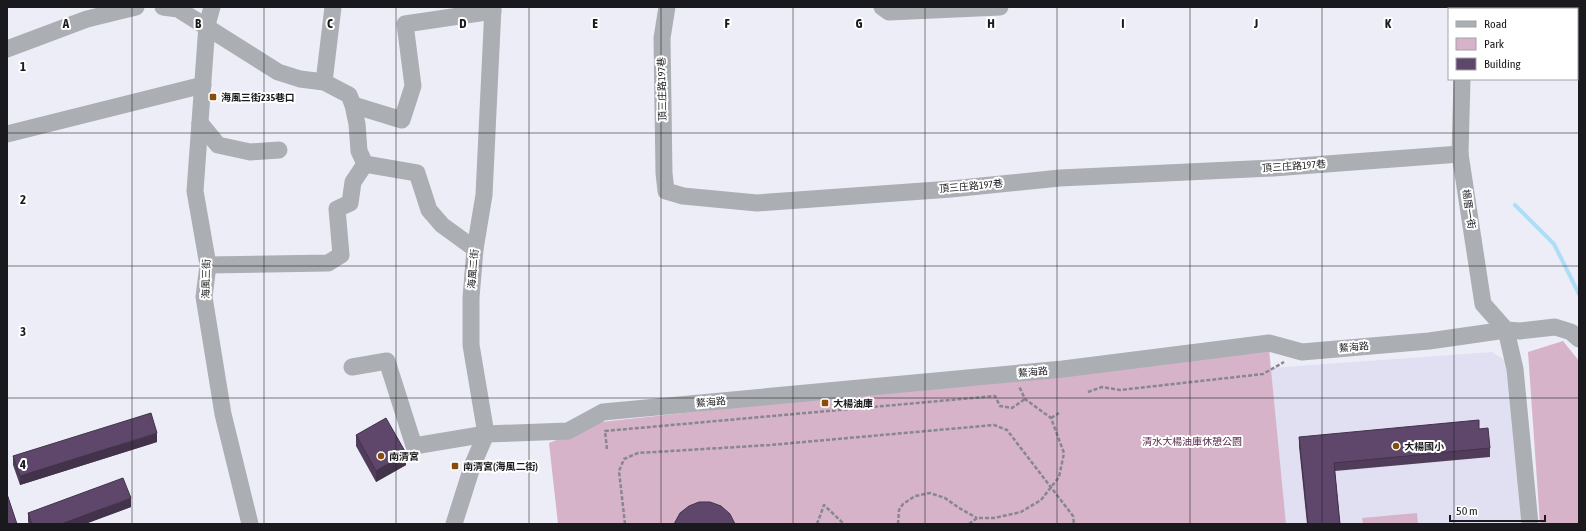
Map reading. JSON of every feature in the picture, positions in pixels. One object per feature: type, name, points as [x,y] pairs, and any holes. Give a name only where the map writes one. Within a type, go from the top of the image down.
[{"type":"street","points":[[7,49],[85,13],[136,7]]},
{"type":"street","points":[[163,7],[178,9],[207,25],[278,72],[300,79],[324,82],[349,95],[354,105],[359,151],[365,164]]},
{"type":"street","name":"海風三街","points":[[212,7],[207,25],[204,85],[195,191],[208,265],[204,297],[223,414],[250,524]]},
{"type":"street","points":[[324,82],[333,7]]},
{"type":"street","name":"頂三庄路197巷","points":[[667,7],[662,38],[664,173],[666,191],[683,196],[757,203],[951,189],[1060,178],[1273,168],[1460,154]]},
{"type":"street","points":[[882,7],[888,12],[1000,7]]},
{"type":"street","points":[[354,105],[402,120],[413,86],[405,24],[493,9]]},
{"type":"street","name":"海風二街","points":[[486,434],[472,345],[471,298],[475,248],[484,195],[493,9]]},
{"type":"street","name":"楊厝一街","points":[[1462,80],[1460,154],[1483,304],[1506,330]]},
{"type":"street","points":[[7,134],[204,85]]},
{"type":"street","points":[[200,123],[218,145],[250,152],[280,150]]},
{"type":"street","points":[[365,164],[417,173],[429,210],[442,225],[475,248]]},
{"type":"street","points":[[208,265],[328,263],[341,256],[337,209],[350,203],[353,182],[365,164]]},
{"type":"street","name":"鰲海路","points":[[352,367],[387,361],[414,446],[486,434],[568,431],[603,412],[1063,369],[1269,343],[1302,352],[1429,341],[1506,330],[1520,331],[1555,327],[1571,332],[1579,339]]},
{"type":"street","points":[[1506,330],[1515,370],[1530,524]]},
{"type":"street","points":[[454,524],[473,464],[486,434]]},
{"type":"path","points":[[1088,392],[1102,387],[1120,390],[1263,374],[1302,352]]},
{"type":"path","points":[[607,450],[605,431],[995,396],[1000,406],[1012,408],[1025,399],[1051,418],[1064,453],[1059,477],[1041,500],[1021,512],[994,518],[977,518],[959,508],[946,498],[930,493],[915,496],[903,504],[899,510],[898,524]]},
{"type":"path","points":[[1051,418],[1059,413]]},
{"type":"path","points":[[625,524],[619,471],[624,459],[638,453],[770,445],[994,425],[1007,430],[1073,516],[1074,524]]},
{"type":"path","points":[[817,524],[824,505],[844,524]]},
{"type":"path","points":[[968,524],[977,518]]},
{"type":"shaded area","name":"大楊國小","points":[[1492,352],[1506,361],[1522,524],[1286,524],[1270,368]]},
{"type":"green space","points":[[1563,341],[1579,361],[1579,524],[1540,524],[1528,352]]},
{"type":"green space","name":"清水大楊油庫休憩公園","points":[[1269,349],[1286,524],[558,524],[549,443],[601,422]]},
{"type":"green space","points":[[1417,513],[1418,524],[1363,524],[1362,518]]},
{"type":"building","points":[[151,413],[157,433],[20,476],[13,456]]},
{"type":"building","name":"南清宮","points":[[386,418],[406,453],[376,471],[356,435]]},
{"type":"building","points":[[1479,420],[1479,429],[1488,428],[1490,448],[1334,463],[1340,524],[1308,524],[1299,437]]},
{"type":"building","points":[[123,478],[131,498],[61,524],[32,524],[28,513]]},
{"type":"building","points":[[7,494],[17,524],[7,524]]},
{"type":"building","points":[[699,502],[710,502],[721,506],[730,514],[735,524],[674,524],[680,513],[689,506]]},
{"type":"waterway","points":[[1515,205],[1554,244],[1579,294]]},
{"type":"place","name":"海風三街235巷口","points":[[213,97]]},
{"type":"place","name":"大楊油庫","points":[[825,403]]},
{"type":"place","name":"大楊國小","points":[[1396,446]]},
{"type":"place","name":"南清宮","points":[[381,456]]},
{"type":"place","name":"南清宮(海風二街)","points":[[455,466]]}]
